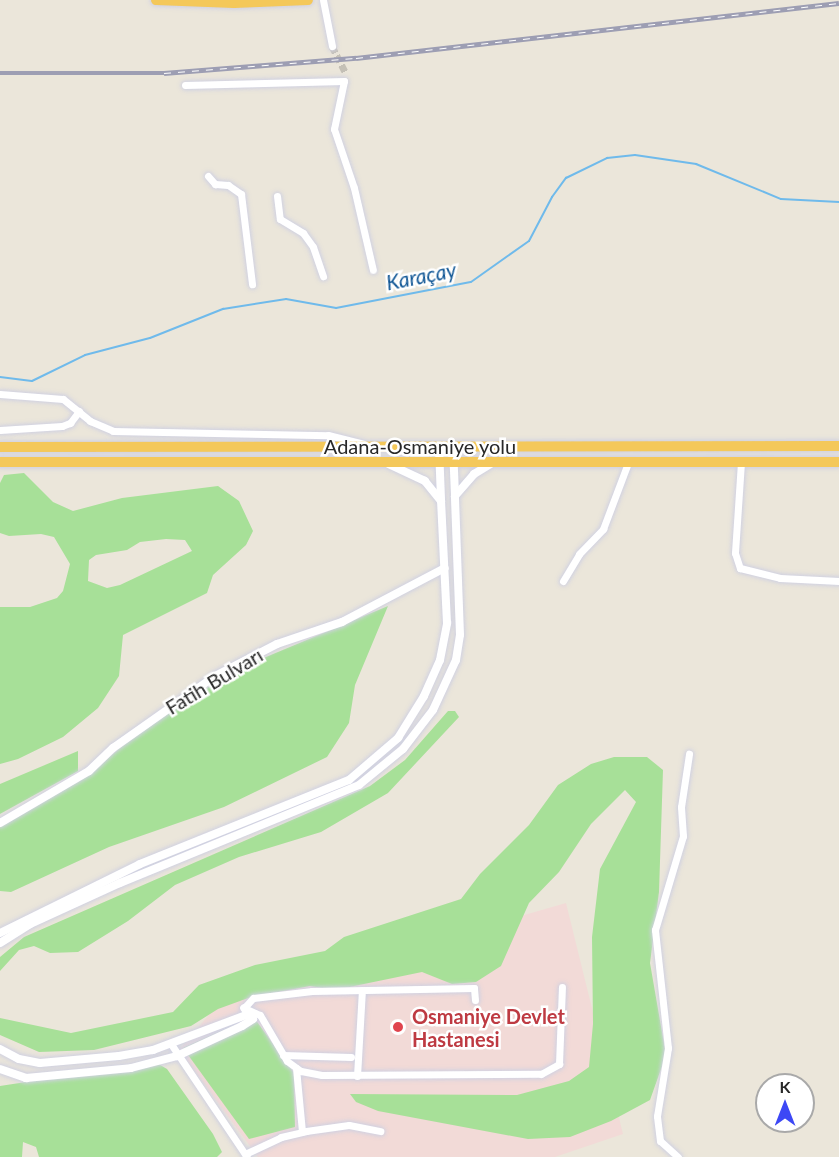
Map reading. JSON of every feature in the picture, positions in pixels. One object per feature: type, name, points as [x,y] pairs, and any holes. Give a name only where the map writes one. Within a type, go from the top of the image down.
[{"type":"highway","points":[[156,0],[234,3],[308,0]]},
{"type":"highway","name":"Adana-Osmaniye yolu","points":[[0,447],[839,446]]},
{"type":"highway","name":"Adana-Osmaniye yolu","points":[[0,462],[839,462]]},
{"type":"street","points":[[322,0],[332,46]]},
{"type":"street","points":[[346,73],[334,129],[354,188],[373,270]]},
{"type":"street","points":[[185,85],[344,81]]},
{"type":"street","points":[[208,176],[215,184],[228,185],[241,194],[252,284]]},
{"type":"street","points":[[277,196],[280,219],[303,233],[314,247],[323,276]]},
{"type":"street","points":[[0,394],[63,399],[101,427],[120,432],[328,435],[352,439],[368,447]]},
{"type":"street","points":[[0,430],[62,426],[70,423],[79,411]]},
{"type":"street","points":[[0,933],[140,864],[310,796],[366,768],[409,724],[440,660],[447,622],[439,447]]},
{"type":"street","points":[[0,943],[30,924],[120,883],[359,784],[403,749],[433,710],[456,660],[460,635],[453,447]]},
{"type":"street","points":[[383,462],[425,481],[441,501]]},
{"type":"street","points":[[741,462],[735,553],[740,568],[780,578],[839,581]]},
{"type":"street","points":[[455,496],[474,474],[492,463]]},
{"type":"street","points":[[563,581],[579,554],[603,529],[628,463]]},
{"type":"street","name":"Fatih Bulvarı","points":[[0,823],[89,771],[113,748],[215,676],[277,644],[342,622],[445,568]]},
{"type":"street","points":[[678,1157],[660,1141],[657,1116],[668,1048],[655,930],[683,836],[681,807],[689,754]]},
{"type":"street","points":[[244,1008],[260,1015],[283,1055],[296,1068],[322,1075],[541,1074],[559,1064],[562,987]]},
{"type":"street","points":[[244,1008],[254,998],[283,992],[474,988],[475,1000]]},
{"type":"street","points":[[357,1076],[362,990]]},
{"type":"street","points":[[0,1049],[19,1059],[40,1063],[119,1056],[171,1044],[249,1014],[244,1008]]},
{"type":"street","points":[[0,1069],[26,1078],[130,1068],[176,1056],[254,1019],[244,1008]]},
{"type":"street","points":[[171,1044],[176,1056],[246,1155],[302,1132],[350,1125],[380,1131]]},
{"type":"street","points":[[283,1055],[351,1057]]},
{"type":"street","points":[[296,1068],[302,1132]]},
{"type":"shaded area","name":"Osmaniye Devlet Hastanesi","points":[[566,903],[623,1134],[555,1157],[258,1157],[179,1050],[219,1003]]},
{"type":"green space","points":[[24,473],[53,502],[73,511],[122,498],[218,486],[239,501],[253,531],[246,545],[213,575],[207,593],[123,635],[119,676],[98,708],[63,737],[18,759],[0,764],[0,607],[30,607],[57,598],[63,591],[70,564],[54,537],[41,534],[9,536],[0,533],[0,483],[4,475]],"holes":[[[166,539],[185,540],[192,551],[120,585],[107,588],[88,581],[89,560],[96,555],[127,550],[140,542]]]},
{"type":"green space","points":[[388,606],[355,685],[349,723],[327,757],[224,807],[109,847],[11,892],[0,891],[0,827],[89,774],[143,729],[235,670]]},
{"type":"green space","points":[[448,711],[455,711],[459,717],[388,793],[321,832],[239,857],[175,885],[128,921],[78,952],[50,953],[34,946],[19,950],[0,971],[0,957],[24,937],[370,786],[405,760]]},
{"type":"green space","points":[[78,751],[78,771],[0,814],[0,784]]},
{"type":"green space","points":[[614,757],[647,757],[663,770],[659,892],[650,963],[666,1055],[650,1100],[611,1121],[570,1137],[528,1139],[378,1111],[356,1102],[350,1094],[517,1095],[569,1081],[589,1067],[593,1024],[592,937],[600,869],[636,802],[625,790],[591,824],[559,872],[529,903],[501,966],[476,982],[452,984],[422,972],[335,990],[310,986],[251,997],[218,1009],[191,1026],[94,1050],[39,1052],[0,1035],[0,1018],[71,1033],[173,1012],[199,985],[255,965],[325,951],[344,937],[461,899],[480,874],[529,825],[558,785],[591,764]]},
{"type":"green space","points":[[253,1016],[294,1073],[295,1127],[249,1139],[183,1048]]},
{"type":"green space","points":[[155,1062],[167,1069],[213,1134],[222,1152],[217,1157],[39,1157],[36,1147],[23,1142],[22,1157],[0,1157],[0,1086]]},
{"type":"waterway","name":"Karaçay","points":[[0,377],[32,381],[85,355],[150,338],[223,309],[286,299],[336,308],[471,282],[529,241],[552,197],[566,178],[607,158],[635,155],[696,164],[781,199],[839,202]]},
{"type":"tunnel","points":[[332,46],[346,73]]},
{"type":"railway","points":[[0,73],[164,73],[356,58],[839,3]]},
{"type":"place","name":"Osmaniye Devlet Hastanesi","points":[[398,1027]]}]
